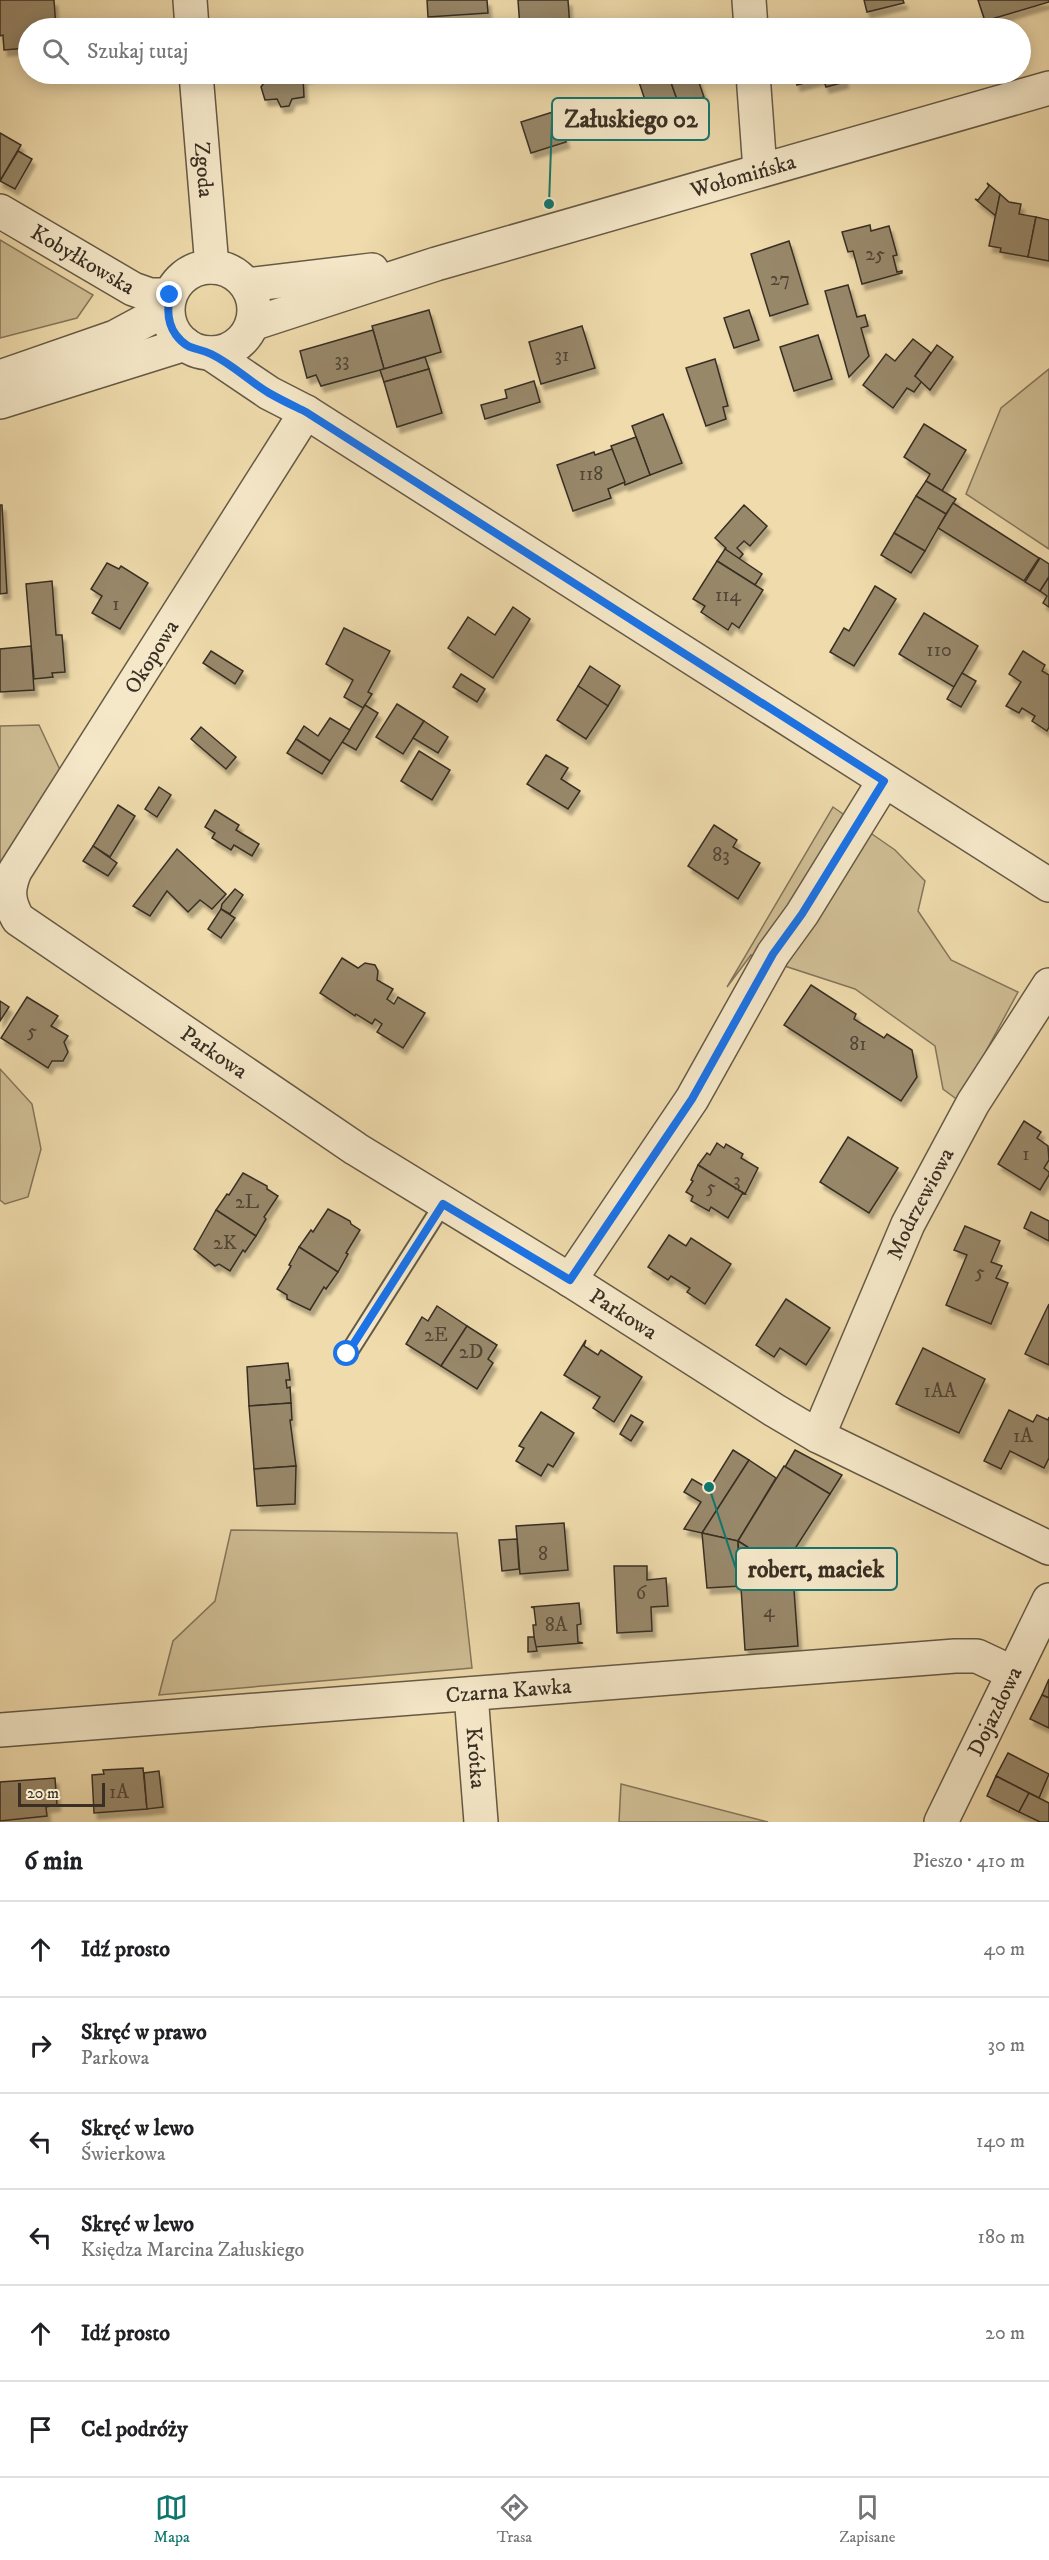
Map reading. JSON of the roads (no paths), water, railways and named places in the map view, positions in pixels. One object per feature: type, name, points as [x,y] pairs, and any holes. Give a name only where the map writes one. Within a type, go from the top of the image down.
[{"type":"street","points":[[190,0],[191,18]]},
{"type":"street","points":[[749,0],[750,18]]},
{"type":"street","name":"Zgoda","points":[[197,84],[212,267]]},
{"type":"street","points":[[754,84],[759,170]]},
{"type":"street","name":"Wołomińska","points":[[249,330],[436,264],[1049,88]]},
{"type":"street","name":"Kobyłkowska","points":[[0,212],[133,289],[169,302]]},
{"type":"street","name":"Wołomińska","points":[[247,285],[436,264]]},
{"type":"street","points":[[0,402],[197,349],[224,352],[236,346],[249,330],[255,311],[253,297],[247,285],[237,275],[225,269],[198,268],[186,274],[177,283],[169,302],[169,322],[175,334],[197,349],[269,393],[306,412],[1049,885]]},
{"type":"street","points":[[0,377],[115,337],[169,302]]},
{"type":"street","points":[[249,330],[276,384],[306,412]]},
{"type":"street","name":"Okopowa","points":[[10,905],[10,883],[15,871],[306,412]]},
{"type":"street","points":[[570,1280],[692,1099],[773,954],[802,914],[884,781]]},
{"type":"street","name":"Parkowa","points":[[10,905],[18,919],[30,928],[356,1149],[570,1280],[774,1410],[818,1436],[1049,1548]]},
{"type":"street","name":"Modrzewiowa","points":[[818,1436],[908,1224],[974,1103],[1049,985]]},
{"type":"street","name":"Dojazdowa","points":[[941,1822],[1049,1600]]},
{"type":"street","name":"Czarna Kawka","points":[[0,1730],[955,1656],[977,1656],[1013,1673]]},
{"type":"street","name":"Krótka","points":[[471,1694],[481,1822]]},
{"type":"lane","points":[[347,1354],[443,1204]]},
{"type":"place","name":"Załuskiego 02","points":[[549,204]]},
{"type":"place","name":"robert, maciek","points":[[709,1487]]}]
